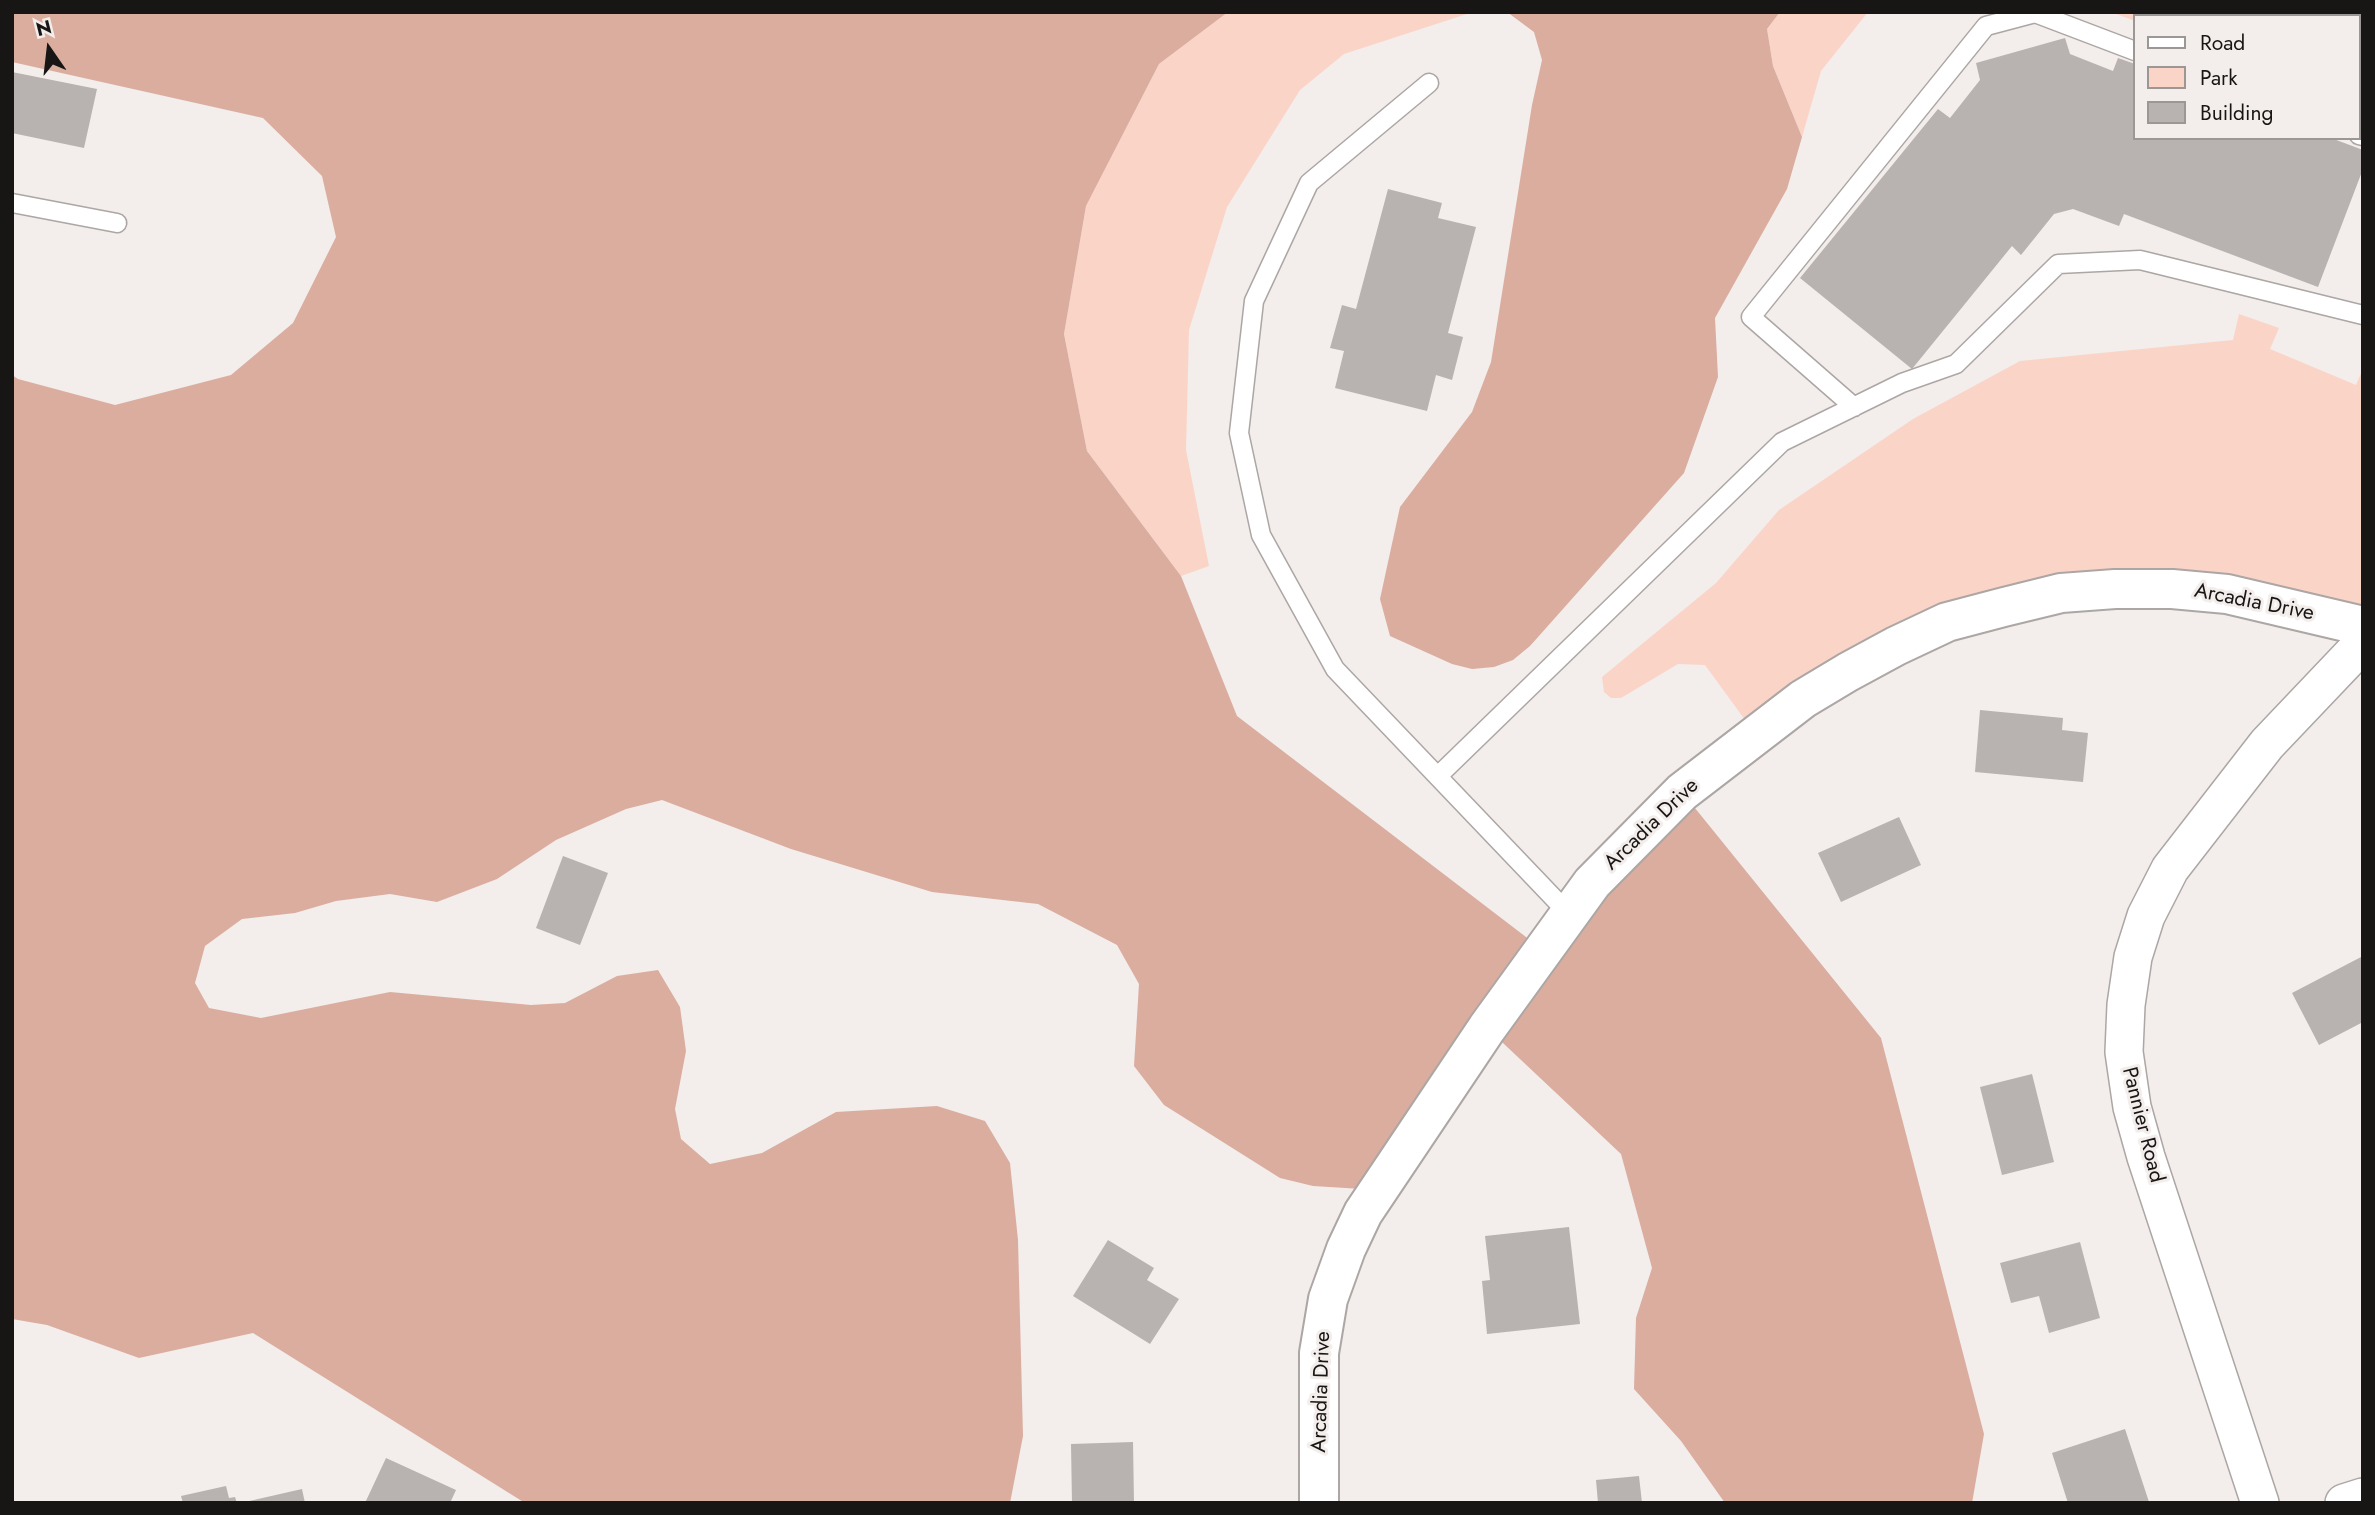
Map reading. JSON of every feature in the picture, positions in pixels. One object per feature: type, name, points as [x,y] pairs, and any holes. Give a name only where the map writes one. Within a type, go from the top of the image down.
[{"type":"street","name":"Arcadia Drive","points":[[1319,1503],[1320,1353],[1328,1299],[1346,1249],[1363,1213],[1487,1028],[1592,883],[1682,792],[1802,699],[1896,646],[1947,622],[2061,593],[2172,589],[2227,594],[2363,626]]},
{"type":"street","name":"Pannier Road","points":[[2260,1503],[2132,1107],[2124,1052],[2126,1005],[2133,957],[2146,916],[2170,869],[2267,744],[2363,643]]},
{"type":"street","points":[[2344,1503],[2363,1497]]},
{"type":"lane","points":[[1854,407],[1751,317],[1986,26],[2035,13],[2134,51]]},
{"type":"lane","points":[[1429,83],[1309,183],[1254,301],[1239,433],[1261,535],[1335,669],[1569,914]]},
{"type":"lane","points":[[12,203],[117,223]]},
{"type":"lane","points":[[1438,776],[1782,442],[1902,383],[1956,364],[2058,264],[2140,260],[2363,315]]},
{"type":"green space","points":[[1228,12],[1491,12],[1470,13],[1344,54],[1300,90],[1227,207],[1189,330],[1186,450],[1209,566],[1181,576],[1087,451],[1064,334],[1086,206],[1159,64]]},
{"type":"green space","points":[[1780,12],[1868,12],[1821,71],[1802,137],[1773,66],[1767,29]]},
{"type":"green space","points":[[2111,12],[2334,14],[2134,14],[2134,21]]},
{"type":"green space","points":[[2361,25],[2363,26],[2363,107],[2361,106]]},
{"type":"green space","points":[[2239,314],[2279,328],[2270,349],[2356,385],[2363,369],[2363,626],[2227,594],[2004,607],[1756,735],[1705,665],[1678,664],[1621,698],[1611,698],[1604,692],[1602,677],[1716,583],[1779,510],[1913,419],[2020,361],[2233,340]]},
{"type":"shaded area","points":[[12,12],[1228,12],[1159,64],[1086,206],[1064,334],[1087,451],[1181,576],[1237,716],[1543,950],[1682,792],[1881,1038],[1984,1434],[1972,1503],[1725,1503],[1681,1441],[1634,1389],[1636,1318],[1652,1268],[1621,1154],[1487,1028],[1378,1190],[1313,1186],[1280,1178],[1164,1105],[1134,1066],[1139,984],[1117,945],[1038,904],[932,892],[791,849],[662,800],[626,809],[556,840],[497,879],[437,902],[390,894],[336,901],[295,913],[242,919],[205,946],[195,983],[209,1008],[261,1018],[390,992],[531,1005],[565,1003],[617,976],[658,970],[680,1007],[686,1051],[675,1109],[681,1139],[710,1164],[762,1153],[836,1112],[937,1106],[985,1121],[1010,1163],[1018,1240],[1023,1436],[1010,1503],[525,1503],[253,1333],[139,1358],[47,1325],[12,1319],[12,375],[18,379],[115,405],[231,375],[293,323],[336,237],[322,176],[263,118],[12,62]]},
{"type":"shaded area","points":[[1507,12],[1780,12],[1767,29],[1773,66],[1802,137],[1787,189],[1715,318],[1718,377],[1684,473],[1530,646],[1513,660],[1494,667],[1472,669],[1452,664],[1390,636],[1380,599],[1400,507],[1472,412],[1491,362],[1532,105],[1542,60],[1534,32]]},
{"type":"building","points":[[2065,38],[2070,54],[2113,71],[2118,58],[2134,64],[2134,140],[2336,140],[2363,150],[2363,169],[2318,287],[2124,214],[2119,226],[2073,209],[2054,214],[2021,255],[2012,246],[1912,369],[1800,278],[1938,109],[1950,118],[1980,80],[1976,63]]},
{"type":"building","points":[[12,72],[97,89],[84,148],[12,133]]},
{"type":"building","points":[[1388,189],[1442,203],[1438,218],[1476,227],[1448,333],[1463,337],[1452,380],[1436,375],[1427,411],[1335,388],[1344,351],[1330,348],[1342,305],[1356,309]]},
{"type":"building","points":[[1980,710],[2063,718],[2062,730],[2088,733],[2083,782],[1975,772]]},
{"type":"building","points":[[1899,817],[1921,865],[1841,902],[1818,853]]},
{"type":"building","points":[[563,856],[608,873],[580,945],[536,928]]},
{"type":"building","points":[[2363,956],[2363,1022],[2319,1045],[2292,993]]},
{"type":"building","points":[[2032,1074],[2054,1162],[2002,1175],[1980,1087]]},
{"type":"building","points":[[1569,1227],[1580,1324],[1487,1334],[1482,1281],[1490,1280],[1485,1236]]},
{"type":"building","points":[[1108,1240],[1154,1268],[1147,1280],[1179,1299],[1150,1344],[1073,1296]]},
{"type":"building","points":[[2080,1242],[2100,1318],[2049,1333],[2039,1296],[2011,1303],[2000,1263]]},
{"type":"building","points":[[2125,1429],[2149,1502],[2068,1503],[2052,1453]]},
{"type":"building","points":[[1133,1442],[1134,1503],[1072,1503],[1071,1444]]},
{"type":"building","points":[[386,1458],[456,1490],[450,1503],[365,1503]]},
{"type":"building","points":[[1639,1476],[1642,1503],[1598,1503],[1596,1480]]},
{"type":"building","points":[[226,1486],[229,1498],[235,1497],[237,1503],[183,1503],[181,1496]]},
{"type":"building","points":[[302,1489],[305,1503],[245,1502]]}]
